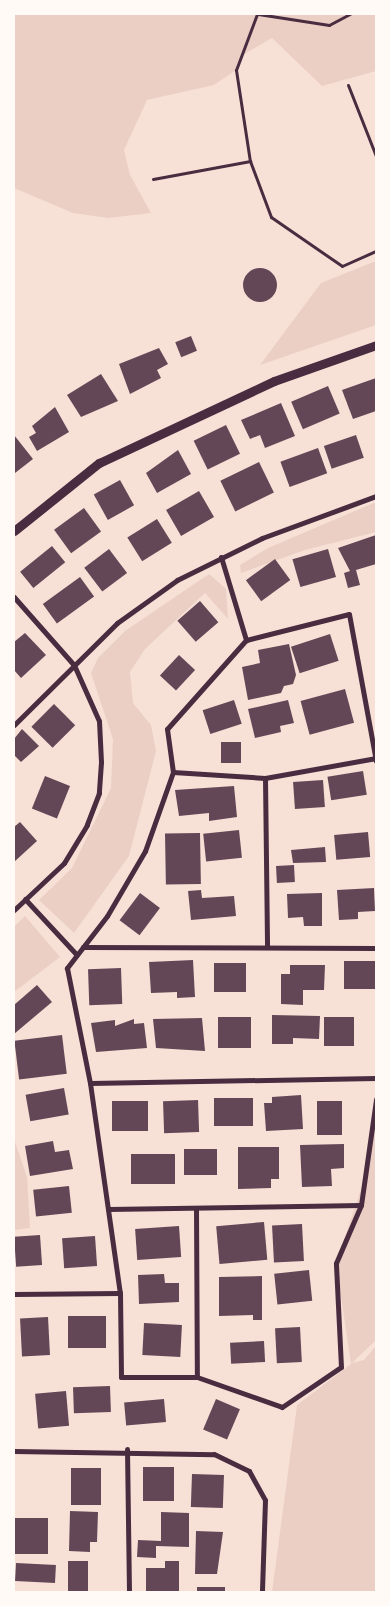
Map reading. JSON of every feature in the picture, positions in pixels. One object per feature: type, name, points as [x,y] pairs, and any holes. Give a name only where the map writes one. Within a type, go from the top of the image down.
[{"type":"street","points":[[14,531],[99,463],[274,381],[376,345]]},
{"type":"street","points":[[14,725],[117,623],[177,580],[221,557],[376,496]]},
{"type":"street","points":[[221,557],[246,640]]},
{"type":"street","points":[[14,596],[74,665],[100,721],[99,793],[87,825],[64,863],[14,910]]},
{"type":"street","points":[[173,772],[265,778],[376,759],[348,614],[246,640],[167,729],[173,772],[145,851],[107,916],[67,968],[90,1082],[120,1292],[121,1376],[197,1377],[282,1407],[341,1367],[336,1263],[361,1205],[376,1099]]},
{"type":"street","points":[[265,778],[267,946]]},
{"type":"street","points":[[25,899],[77,955]]},
{"type":"street","points":[[83,947],[267,946],[376,948]]},
{"type":"street","points":[[90,1082],[376,1078]]},
{"type":"street","points":[[108,1209],[361,1205]]},
{"type":"street","points":[[196,1208],[197,1377]]},
{"type":"street","points":[[14,1294],[120,1292]]},
{"type":"street","points":[[127,1449],[129,1592]]},
{"type":"street","points":[[14,1451],[127,1449],[214,1454],[249,1471],[265,1500],[262,1592]]},
{"type":"path","points":[[350,14],[329,25],[257,14],[236,70],[250,161],[271,217],[286,230],[342,266],[376,251]]},
{"type":"path","points":[[348,85],[376,156]]},
{"type":"path","points":[[153,179],[250,161]]},
{"type":"shaded area","points":[[14,14],[376,14],[376,71],[322,86],[272,38],[241,56],[236,70],[214,85],[147,100],[124,150],[130,175],[151,213],[108,218],[73,213],[14,188]]},
{"type":"shaded area","points":[[376,261],[376,325],[260,365],[321,283]]},
{"type":"shaded area","points":[[376,502],[376,532],[305,550],[241,573],[240,565],[268,548]]},
{"type":"shaded area","points":[[209,574],[226,589],[228,619],[205,593],[145,649],[130,672],[133,703],[151,725],[156,751],[129,856],[74,933],[39,900],[72,868],[111,788],[113,739],[91,673],[98,658],[125,631]]},
{"type":"shaded area","points":[[25,916],[60,957],[14,992],[14,927]]},
{"type":"shaded area","points":[[376,1103],[376,1340],[352,1363],[364,1360],[376,1346],[376,1592],[272,1592],[297,1405],[351,1364],[336,1263],[365,1178]]},
{"type":"shaded area","points":[[14,1139],[27,1177],[30,1228],[14,1230]]},
{"type":"building","points":[[260,268],[267,269],[272,273],[276,278],[276,292],[272,297],[267,301],[260,302],[253,301],[248,297],[244,292],[243,285],[244,278],[248,273],[253,269]]},
{"type":"building","points":[[191,336],[197,351],[181,357],[175,342]]},
{"type":"building","points":[[159,348],[168,364],[157,370],[161,378],[130,394],[119,364]]},
{"type":"building","points":[[101,374],[118,401],[81,417],[67,395]]},
{"type":"building","points":[[376,378],[376,411],[353,419],[342,390]]},
{"type":"building","points":[[328,386],[340,414],[303,429],[291,402]]},
{"type":"building","points":[[281,403],[295,436],[265,448],[260,435],[250,439],[241,420]]},
{"type":"building","points":[[55,407],[69,432],[37,451],[29,437],[36,433],[32,426]]},
{"type":"building","points":[[226,425],[240,454],[208,470],[194,441]]},
{"type":"building","points":[[14,435],[33,459],[15,473],[14,471]]},
{"type":"building","points":[[356,435],[364,458],[332,469],[324,446]]},
{"type":"building","points":[[318,448],[327,473],[290,487],[280,462]]},
{"type":"building","points":[[178,450],[191,474],[157,493],[146,473]]},
{"type":"building","points":[[259,462],[274,493],[235,511],[220,481]]},
{"type":"building","points":[[120,480],[134,505],[108,520],[94,495]]},
{"type":"building","points":[[199,491],[214,517],[181,536],[166,510]]},
{"type":"building","points":[[84,508],[101,531],[71,553],[54,530]]},
{"type":"building","points":[[157,519],[172,543],[142,561],[127,538]]},
{"type":"building","points":[[376,535],[376,564],[356,570],[360,585],[348,588],[344,573],[350,571],[338,548]]},
{"type":"building","points":[[52,546],[65,562],[33,588],[20,572]]},
{"type":"building","points":[[109,549],[127,573],[102,592],[84,568]]},
{"type":"building","points":[[328,549],[336,577],[300,587],[292,559]]},
{"type":"building","points":[[275,559],[290,580],[261,601],[246,580]]},
{"type":"building","points":[[80,577],[94,596],[57,623],[43,604]]},
{"type":"building","points":[[200,601],[218,622],[196,642],[177,621]]},
{"type":"building","points":[[25,633],[46,655],[21,678],[14,670],[14,642]]},
{"type":"building","points":[[330,634],[339,661],[300,673],[291,647]]},
{"type":"building","points":[[289,644],[296,675],[293,684],[284,686],[281,693],[248,700],[242,667],[260,663],[258,650]]},
{"type":"building","points":[[179,655],[195,670],[176,690],[160,675]]},
{"type":"building","points":[[345,689],[354,723],[310,735],[301,701]]},
{"type":"building","points":[[234,700],[242,724],[210,734],[203,710]]},
{"type":"building","points":[[288,700],[294,723],[280,726],[281,732],[255,738],[248,709]]},
{"type":"building","points":[[54,704],[75,725],[53,748],[31,727]]},
{"type":"building","points":[[22,729],[39,746],[21,762],[14,755],[14,739]]},
{"type":"building","points":[[221,742],[241,742],[241,763],[221,763]]},
{"type":"building","points":[[363,771],[367,795],[331,800],[327,777]]},
{"type":"building","points":[[45,776],[70,786],[57,819],[32,808]]},
{"type":"building","points":[[323,780],[325,807],[295,809],[293,782]]},
{"type":"building","points":[[234,786],[237,817],[209,821],[209,813],[179,816],[175,790]]},
{"type":"building","points":[[20,822],[37,841],[14,862],[14,827]]},
{"type":"building","points":[[239,830],[242,858],[206,862],[203,834]]},
{"type":"building","points":[[368,832],[370,857],[336,860],[334,835]]},
{"type":"building","points":[[200,833],[201,884],[166,885],[165,834]]},
{"type":"building","points":[[325,847],[326,862],[293,863],[291,850]]},
{"type":"building","points":[[294,865],[295,882],[277,883],[276,866]]},
{"type":"building","points":[[374,888],[375,911],[358,912],[358,919],[339,920],[337,890]]},
{"type":"building","points":[[201,890],[202,898],[234,896],[236,916],[191,920],[188,891]]},
{"type":"building","points":[[140,893],[160,908],[140,935],[120,920]]},
{"type":"building","points":[[322,893],[322,926],[304,926],[303,917],[288,918],[287,894]]},
{"type":"building","points":[[193,960],[195,997],[177,998],[177,992],[151,993],[149,962]]},
{"type":"building","points":[[344,961],[376,961],[376,989],[344,989]]},
{"type":"building","points":[[214,963],[246,963],[246,992],[214,992]]},
{"type":"building","points":[[290,965],[325,965],[324,990],[303,990],[303,1005],[281,1004],[281,974],[290,974]]},
{"type":"building","points":[[121,968],[122,1004],[89,1005],[88,969]]},
{"type":"building","points":[[37,985],[52,1002],[14,1034],[14,1005]]},
{"type":"building","points":[[272,1015],[320,1016],[319,1039],[293,1038],[293,1044],[272,1044]]},
{"type":"building","points":[[218,1017],[251,1017],[251,1048],[218,1048]]},
{"type":"building","points":[[324,1017],[354,1017],[354,1046],[324,1046]]},
{"type":"building","points":[[202,1018],[205,1051],[156,1048],[153,1019]]},
{"type":"building","points":[[134,1019],[134,1024],[144,1023],[147,1048],[96,1052],[91,1023],[115,1020],[115,1026]]},
{"type":"building","points":[[62,1035],[67,1074],[19,1080],[14,1041]]},
{"type":"building","points":[[64,1088],[69,1115],[30,1121],[26,1095]]},
{"type":"building","points":[[301,1095],[303,1129],[266,1131],[264,1103],[272,1103],[272,1097]]},
{"type":"building","points":[[214,1098],[253,1098],[253,1126],[214,1126]]},
{"type":"building","points":[[198,1100],[199,1132],[164,1133],[163,1101]]},
{"type":"building","points":[[112,1101],[148,1101],[148,1131],[112,1131]]},
{"type":"building","points":[[317,1101],[342,1101],[342,1135],[317,1135]]},
{"type":"building","points":[[53,1141],[55,1152],[69,1150],[73,1169],[30,1176],[25,1146]]},
{"type":"building","points":[[344,1144],[344,1168],[331,1169],[332,1186],[302,1187],[300,1145]]},
{"type":"building","points":[[238,1147],[279,1147],[279,1179],[271,1179],[271,1188],[238,1189]]},
{"type":"building","points":[[184,1149],[217,1149],[217,1175],[184,1175]]},
{"type":"building","points":[[131,1154],[175,1154],[175,1184],[131,1184]]},
{"type":"building","points":[[69,1186],[72,1213],[36,1217],[33,1190]]},
{"type":"building","points":[[264,1222],[267,1260],[219,1264],[216,1226]]},
{"type":"building","points":[[302,1224],[304,1261],[274,1263],[272,1226]]},
{"type":"building","points":[[179,1226],[181,1257],[137,1260],[135,1229]]},
{"type":"building","points":[[40,1235],[42,1265],[16,1267],[14,1237]]},
{"type":"building","points":[[95,1236],[97,1266],[64,1268],[62,1238]]},
{"type":"building","points":[[309,1270],[312,1301],[277,1304],[274,1274]]},
{"type":"building","points":[[164,1274],[165,1283],[179,1283],[179,1302],[139,1304],[138,1275]]},
{"type":"building","points":[[262,1276],[262,1320],[253,1320],[253,1315],[219,1316],[219,1277]]},
{"type":"building","points":[[68,1316],[106,1316],[106,1348],[68,1348]]},
{"type":"building","points":[[48,1317],[50,1355],[22,1356],[20,1318]]},
{"type":"building","points":[[144,1323],[182,1325],[180,1357],[142,1355]]},
{"type":"building","points":[[300,1327],[302,1362],[277,1363],[275,1328]]},
{"type":"building","points":[[264,1341],[265,1362],[231,1364],[230,1343]]},
{"type":"building","points":[[110,1386],[111,1412],[74,1413],[73,1387]]},
{"type":"building","points":[[66,1391],[69,1426],[38,1429],[35,1394]]},
{"type":"building","points":[[164,1399],[166,1422],[126,1425],[124,1402]]},
{"type":"building","points":[[216,1399],[240,1409],[227,1440],[203,1429]]},
{"type":"building","points":[[143,1467],[174,1467],[174,1501],[143,1501]]},
{"type":"building","points":[[71,1468],[101,1468],[101,1505],[71,1505]]},
{"type":"building","points":[[192,1474],[224,1475],[223,1508],[191,1507]]},
{"type":"building","points":[[70,1511],[98,1512],[97,1542],[90,1542],[90,1552],[69,1551]]},
{"type":"building","points":[[161,1512],[189,1513],[189,1547],[156,1546],[156,1558],[137,1557],[138,1540],[161,1541]]},
{"type":"building","points":[[14,1518],[48,1518],[48,1554],[14,1554]]},
{"type":"building","points":[[196,1531],[223,1532],[217,1574],[195,1574]]},
{"type":"building","points":[[68,1561],[88,1561],[88,1592],[68,1592]]},
{"type":"building","points":[[165,1561],[179,1561],[179,1592],[146,1592],[146,1568],[165,1568]]},
{"type":"building","points":[[16,1563],[56,1565],[55,1583],[15,1581]]},
{"type":"building","points":[[197,1587],[225,1587],[225,1592],[197,1592]]}]
